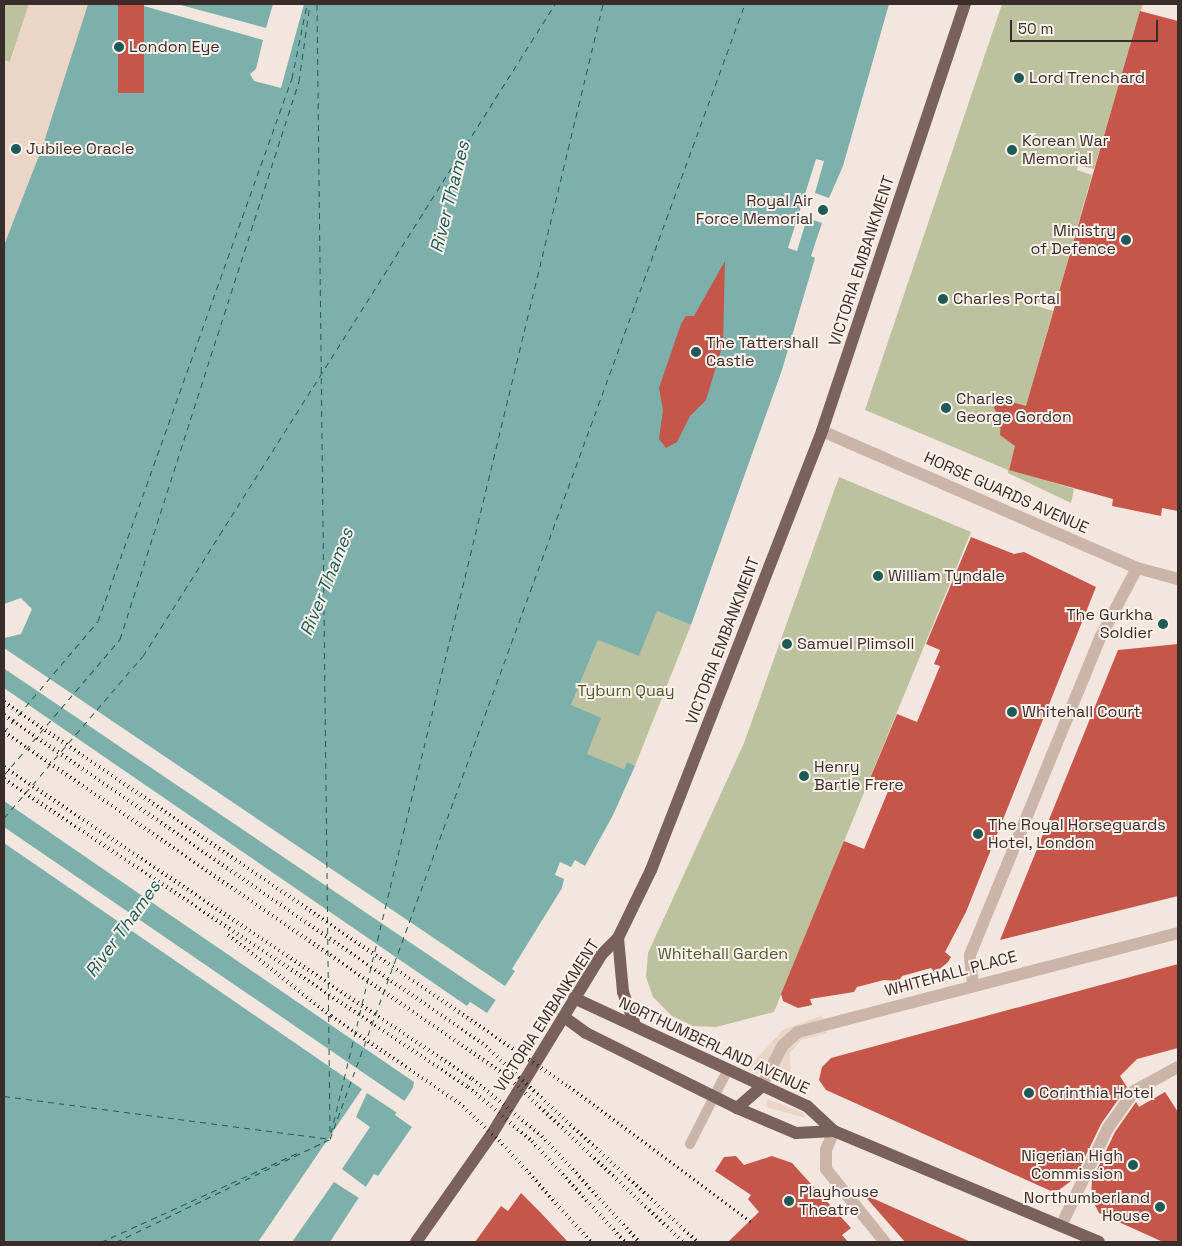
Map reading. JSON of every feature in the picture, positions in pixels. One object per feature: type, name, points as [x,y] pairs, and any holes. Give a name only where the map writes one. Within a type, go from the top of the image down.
[{"type":"main road","name":"VICTORIA EMBANKMENT","points":[[416,1242],[482,1149],[574,998],[618,938],[651,870],[822,431],[965,4]]},
{"type":"main road","points":[[618,938],[623,992],[634,1025]]},
{"type":"main road","name":"NORTHUMBERLAND AVENUE","points":[[574,998],[761,1087],[807,1106],[834,1131],[1099,1242]]},
{"type":"main road","name":"NORTHUMBERLAND AVENUE","points":[[564,1016],[586,1033],[606,1039],[714,1098],[737,1108],[796,1133],[834,1131]]},
{"type":"main road","points":[[737,1108],[761,1087]]},
{"type":"street","name":"HORSE GUARDS AVENUE","points":[[822,431],[1137,568],[1178,579]]},
{"type":"street","points":[[973,985],[970,955],[1101,636],[1137,568]]},
{"type":"street","name":"WHITEHALL PLACE","points":[[761,1087],[783,1044],[798,1032],[1178,933]]},
{"type":"street","points":[[1061,1226],[1108,1128],[1134,1091],[1178,1067]]},
{"type":"street","points":[[834,1131],[826,1150],[826,1169],[878,1240]]},
{"type":"lane","points":[[690,1144],[727,1071]]},
{"type":"green space","points":[[4,4],[29,4],[4,79]]},
{"type":"green space","points":[[1002,4],[1143,4],[1094,169],[1078,165],[1077,170],[1092,175],[1055,306],[1039,302],[1037,306],[1053,311],[1009,469],[1074,489],[1071,503],[1008,473],[1008,470],[865,410]]},
{"type":"green space","name":"Whitehall Garden","points":[[839,477],[971,532],[774,1012],[716,1027],[693,1026],[672,1016],[653,997],[646,977],[648,953],[744,743]]},
{"type":"green space","name":"Tyburn Quay","points":[[657,611],[691,625],[635,766],[627,763],[624,769],[586,754],[571,705],[598,640]]},
{"type":"shaded area","points":[[29,4],[88,4],[42,148],[4,245],[4,60],[10,62]]},
{"type":"shaded area","points":[[822,1015],[827,1033],[801,1040],[790,1053],[791,1078],[803,1095],[747,1069],[783,1030]]},
{"type":"shaded area","points":[[768,1099],[804,1113],[805,1118],[766,1107]]},
{"type":"water","name":"River Thames","points":[[88,4],[889,4],[843,166],[829,198],[815,193],[824,161],[816,159],[788,248],[797,251],[807,218],[822,223],[811,256],[815,258],[782,370],[691,625],[657,611],[639,656],[598,640],[571,705],[601,718],[587,754],[624,769],[627,762],[635,766],[613,815],[585,866],[575,860],[571,867],[560,862],[555,875],[564,879],[562,888],[512,969],[515,971],[487,1013],[470,1002],[395,1115],[412,1127],[378,1176],[374,1174],[330,1242],[4,1242],[4,638],[21,634],[32,609],[21,598],[4,604],[4,245],[42,148]]},
{"type":"pier","points":[[137,4],[177,4],[266,28],[273,4],[304,4],[281,88],[254,81],[250,74],[256,69],[263,40]]},
{"type":"pier","points":[[4,648],[507,987],[498,1002],[4,669]]},
{"type":"pier","points":[[4,688],[467,1006],[470,1002],[489,1015],[471,1005],[412,1094],[414,1082],[4,801]]},
{"type":"pier","points":[[4,827],[406,1102],[399,1114],[367,1093],[356,1117],[370,1127],[342,1169],[366,1187],[359,1198],[334,1182],[292,1242],[258,1242],[362,1089],[4,843]]},
{"type":"building","points":[[118,4],[144,4],[144,93],[118,93]]},
{"type":"building","name":"Ministry of Defence","points":[[1140,11],[1178,21],[1178,511],[1162,508],[1161,516],[1112,506],[1113,499],[1009,470],[1015,446],[1000,435],[1001,421],[994,408],[997,398],[1026,406]]},
{"type":"building","name":"The Tattershall Castle","points":[[725,261],[723,344],[706,400],[690,416],[677,442],[666,448],[659,439],[663,410],[659,388],[681,324],[686,316],[694,316]]},
{"type":"building","name":"Whitehall Court","points":[[971,537],[1014,554],[1024,552],[1096,587],[966,912],[945,952],[951,957],[948,962],[935,973],[931,968],[902,976],[899,981],[884,980],[857,987],[854,992],[810,999],[812,1005],[798,1008],[783,1001],[781,994],[844,841],[864,849],[889,789],[869,781],[897,714],[917,722],[940,666],[934,664],[940,650],[926,644]]},
{"type":"building","points":[[1178,644],[1178,896],[1000,940],[1118,650]]},
{"type":"building","name":"Corinthia Hotel","points":[[1178,964],[1178,1048],[1137,1059],[1120,1076],[1127,1087],[1101,1124],[1075,1178],[1059,1190],[1051,1191],[826,1090],[819,1080],[822,1067],[831,1058]]},
{"type":"building","name":"Nigerian High Commission","points":[[1165,1092],[1178,1112],[1178,1242],[1163,1242],[1099,1213],[1091,1197],[1092,1180],[1115,1132],[1136,1102],[1139,1107]]},
{"type":"building","name":"Playhouse Theatre","points":[[736,1156],[744,1165],[772,1156],[792,1163],[851,1228],[842,1235],[848,1242],[728,1242],[759,1212],[748,1199],[751,1195],[715,1171],[724,1157]]},
{"type":"building","points":[[521,1193],[568,1242],[475,1242],[501,1206],[508,1211]]},
{"type":"building","points":[[863,1194],[971,1242],[905,1242]]},
{"type":"ferry route","points":[[4,732],[98,621],[292,78],[307,4]]},
{"type":"ferry route","points":[[4,775],[120,639],[299,81],[310,4]]},
{"type":"ferry route","points":[[317,4],[330,1138]]},
{"type":"ferry route","points":[[4,818],[143,656],[555,4]]},
{"type":"ferry route","points":[[331,1133],[603,4]]},
{"type":"ferry route","points":[[116,1242],[330,1139],[745,4]]},
{"type":"ferry route","points":[[4,1096],[329,1139]]},
{"type":"ferry route","points":[[101,1242],[297,1153]]},
{"type":"railway","points":[[4,702],[569,1087],[751,1222]]},
{"type":"railway","points":[[4,715],[482,1043],[698,1242]]},
{"type":"railway","points":[[4,732],[507,1076],[683,1242]]},
{"type":"railway","points":[[4,767],[472,1079],[542,1136],[639,1242]]},
{"type":"railway","points":[[4,779],[468,1087],[532,1141],[625,1242]]},
{"type":"railway","points":[[228,935],[331,1016],[459,1103],[499,1140],[591,1242]]},
{"type":"place","name":"London Eye","points":[[119,47]]},
{"type":"place","name":"Lord Trenchard","points":[[1019,78]]},
{"type":"place","name":"Jubilee Oracle","points":[[16,149]]},
{"type":"place","name":"Korean War Memorial","points":[[1012,150]]},
{"type":"place","name":"Royal Air Force Memorial","points":[[823,210]]},
{"type":"place","name":"Ministry of Defence","points":[[1126,240]]},
{"type":"place","name":"Charles Portal","points":[[943,299]]},
{"type":"place","name":"The Tattershall Castle","points":[[696,352]]},
{"type":"place","name":"Charles George Gordon","points":[[946,408]]},
{"type":"place","name":"William Tyndale","points":[[878,576]]},
{"type":"place","name":"The Gurkha Soldier","points":[[1163,624]]},
{"type":"place","name":"Samuel Plimsoll","points":[[787,644]]},
{"type":"place","name":"Whitehall Court","points":[[1012,712]]},
{"type":"place","name":"Henry Bartle Frere","points":[[804,776]]},
{"type":"place","name":"The Royal Horseguards Hotel, London","points":[[978,834]]},
{"type":"place","name":"Corinthia Hotel","points":[[1029,1093]]},
{"type":"place","name":"Nigerian High Commission","points":[[1133,1165]]},
{"type":"place","name":"Playhouse Theatre","points":[[789,1201]]},
{"type":"place","name":"Northumberland House","points":[[1160,1207]]}]
